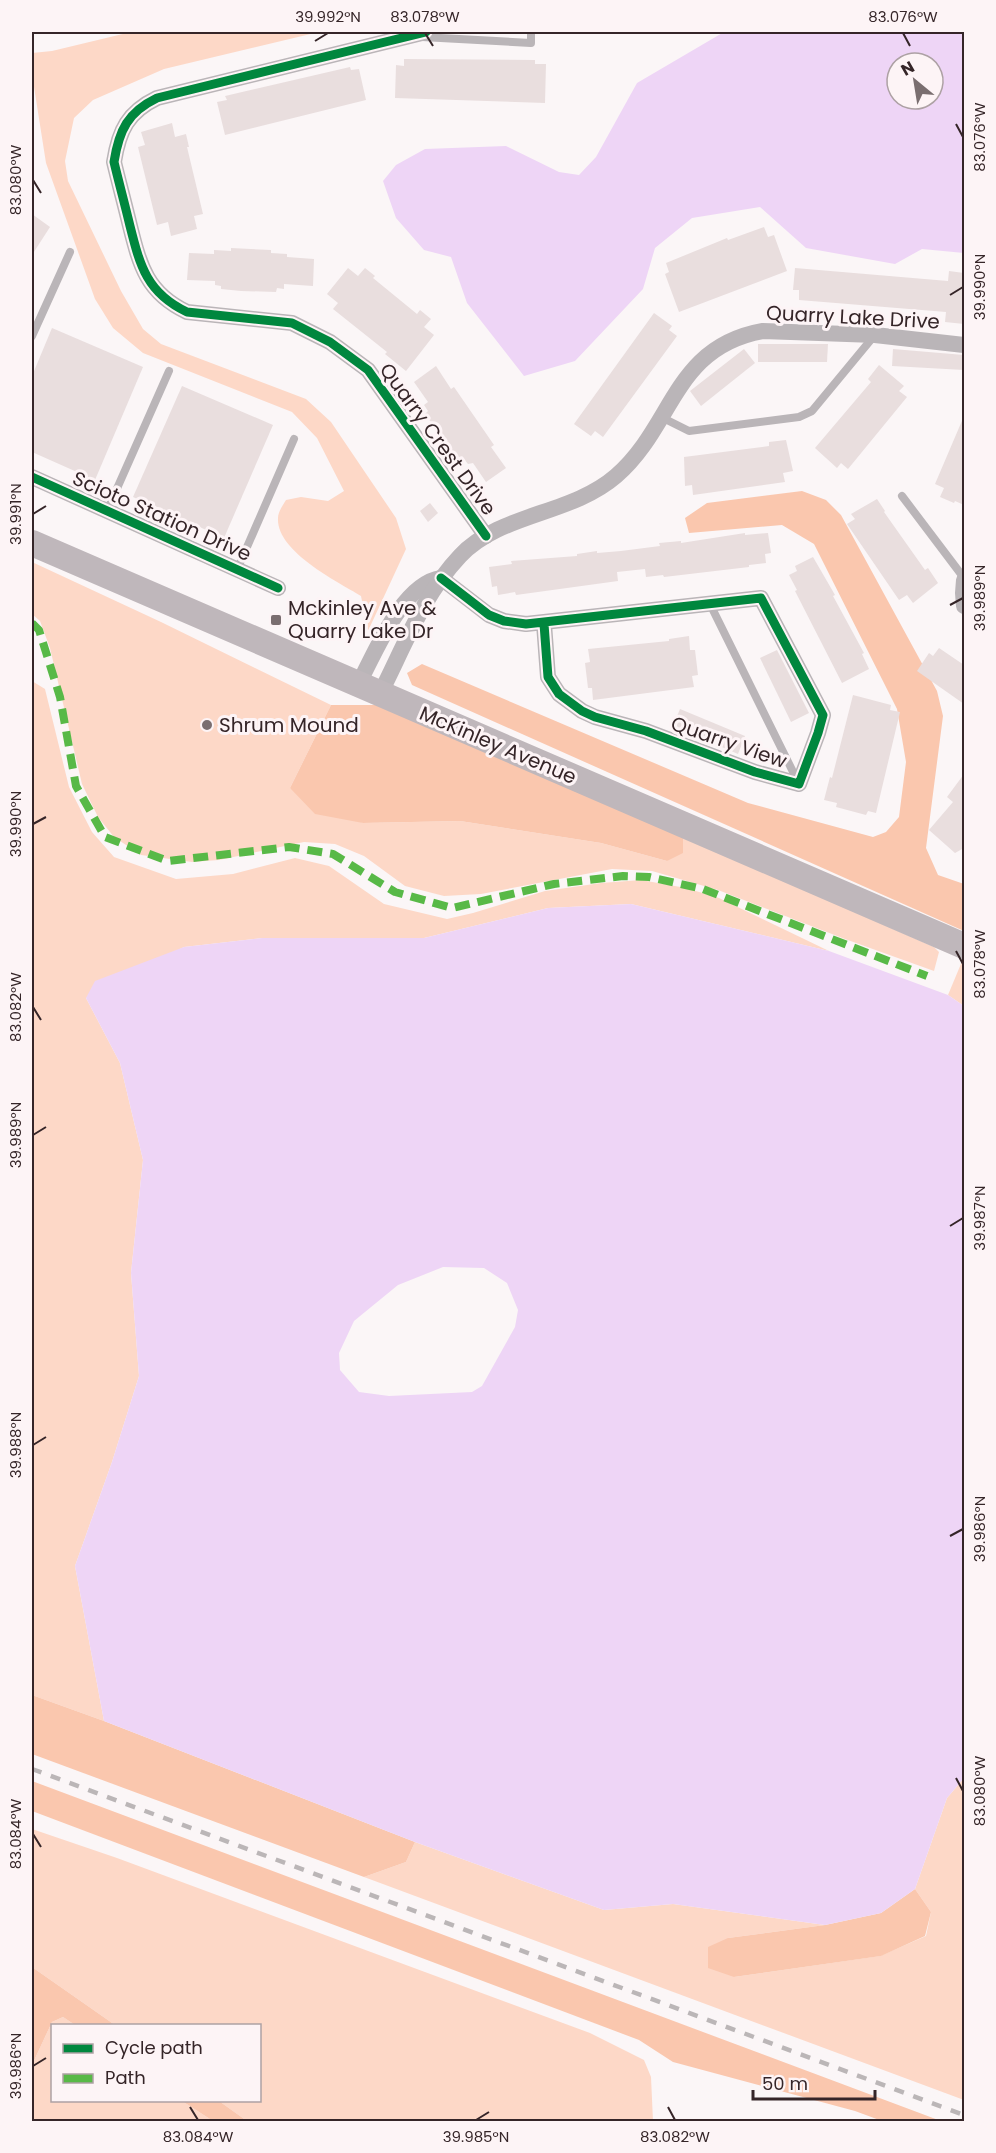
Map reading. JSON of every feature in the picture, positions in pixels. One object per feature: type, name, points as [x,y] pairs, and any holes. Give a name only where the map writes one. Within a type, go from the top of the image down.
[{"type":"main road","name":"McKinley Avenue","points":[[32,543],[964,946]]},
{"type":"street","points":[[409,36],[426,32]]},
{"type":"street","name":"Quarry Crest Drive","points":[[409,36],[157,98],[141,106],[128,119],[118,141],[114,162],[141,269],[158,293],[172,305],[187,312],[292,323],[349,354],[368,370],[486,536]]},
{"type":"street","name":"Quarry Lake Drive","points":[[369,689],[441,578],[461,554],[486,536],[561,507],[604,486],[633,461],[648,440],[672,397],[693,369],[732,340],[747,333],[763,330],[875,335],[964,345]]},
{"type":"street","name":"Scioto Station Drive","points":[[32,477],[278,588]]},
{"type":"street","name":"Quarry Lake Drive","points":[[369,689],[391,623],[401,608],[425,584],[441,578]]},
{"type":"street","name":"Quarry View","points":[[441,578],[489,615],[504,621],[526,624],[544,624],[761,598],[823,715],[799,784],[755,772],[646,731],[595,717],[582,711],[559,694],[548,677],[544,624]]},
{"type":"street","points":[[964,579],[964,606]]},
{"type":"lane","points":[[409,36],[531,43],[531,32]]},
{"type":"lane","points":[[32,336],[70,252]]},
{"type":"lane","points":[[661,417],[689,431],[799,417],[812,411],[875,335]]},
{"type":"lane","points":[[107,511],[169,371]]},
{"type":"lane","points":[[237,570],[294,440]]},
{"type":"lane","points":[[902,496],[964,579]]},
{"type":"lane","points":[[710,604],[799,784]]},
{"type":"lane","points":[[401,608],[417,618]]},
{"type":"shaded area","points":[[131,32],[319,32],[164,69],[93,100],[74,118],[65,161],[68,181],[121,291],[143,329],[161,344],[306,399],[331,422],[396,518],[406,549],[368,631],[361,596],[309,564],[287,542],[280,530],[278,516],[286,500],[301,497],[328,501],[344,491],[317,438],[292,412],[143,353],[113,328],[95,299],[46,163],[32,74],[32,53],[52,51]]},
{"type":"shaded area","points":[[724,32],[964,32],[964,253],[922,249],[895,264],[806,248],[760,207],[692,218],[655,248],[643,289],[575,361],[524,376],[467,303],[451,257],[424,250],[396,218],[383,181],[396,165],[425,149],[506,146],[559,172],[579,175],[596,157],[637,83]]},
{"type":"shaded area","points":[[802,491],[826,500],[841,515],[937,691],[943,716],[926,848],[938,875],[964,884],[964,931],[412,685],[407,673],[422,664],[748,803],[873,837],[886,832],[899,817],[906,762],[897,709],[814,544],[782,525],[689,533],[685,518],[707,503]]},
{"type":"shaded area","points":[[32,562],[331,705],[290,788],[363,823],[460,821],[601,843],[667,861],[683,836],[934,947],[939,952],[934,971],[718,890],[652,871],[612,869],[481,894],[444,896],[405,886],[364,856],[335,844],[304,842],[219,860],[192,862],[141,855],[114,837],[98,817],[82,784],[50,648],[40,621],[32,614]]},
{"type":"shaded area","points":[[32,681],[45,689],[69,787],[92,832],[114,857],[176,879],[233,874],[295,858],[329,866],[384,904],[447,919],[545,891],[641,880],[686,888],[719,898],[829,951],[631,904],[548,908],[424,938],[262,938],[184,947],[86,998],[120,1063],[143,1160],[131,1273],[139,1376],[112,1462],[75,1566],[104,1721],[32,1695]]},
{"type":"shaded area","points":[[331,705],[376,705],[683,836],[683,853],[667,861],[601,843],[460,821],[363,823],[315,814],[290,788]]},
{"type":"shaded area","points":[[631,904],[829,951],[948,995],[964,1006],[964,1778],[947,1798],[915,1889],[881,1913],[825,1925],[673,1904],[604,1910],[415,1842],[104,1721],[75,1566],[112,1462],[139,1376],[131,1273],[143,1160],[120,1063],[86,998],[95,981],[184,947],[262,938],[424,938],[548,908]],"holes":[[[443,1267],[484,1268],[507,1283],[518,1310],[515,1327],[482,1386],[472,1392],[389,1396],[359,1392],[340,1370],[339,1353],[354,1321],[398,1285]]]},
{"type":"shaded area","points":[[964,960],[964,1006],[948,995]]},
{"type":"shaded area","points":[[32,1695],[415,1842],[406,1862],[364,1877],[32,1754]]},
{"type":"shaded area","points":[[964,1778],[964,2100],[364,1877],[406,1862],[415,1842],[604,1910],[673,1904],[825,1925],[728,1938],[734,1977],[880,1956],[926,1936],[931,1912],[915,1889],[947,1798]]},
{"type":"shaded area","points":[[32,1781],[941,2121],[882,2121],[855,2111],[673,2062],[639,2040],[32,1811]]},
{"type":"shaded area","points":[[32,1829],[117,1858],[590,2033],[644,2060],[651,2077],[653,2121],[247,2121],[220,2102],[261,2102],[261,2024],[114,2024],[32,1967]]},
{"type":"shaded area","points":[[915,1889],[931,1912],[925,1936],[881,1956],[734,1977],[708,1968],[708,1947],[728,1938],[825,1925],[881,1913]]},
{"type":"shaded area","points":[[32,1967],[114,2024],[74,2024],[63,2017],[52,2022],[32,2065]]},
{"type":"shaded area","points":[[63,2017],[74,2024],[51,2024]]},
{"type":"shaded area","points":[[51,2024],[51,2102],[184,2102],[213,2121],[32,2121],[32,2065]]},
{"type":"shaded area","points":[[184,2102],[220,2102],[247,2121],[213,2121]]},
{"type":"building","points":[[404,59],[535,60],[535,64],[546,64],[545,103],[395,98],[396,65],[404,66]]},
{"type":"building","points":[[350,67],[351,70],[359,69],[366,100],[225,135],[217,102],[227,100],[225,96]]},
{"type":"building","points":[[172,123],[175,137],[186,134],[203,214],[194,216],[197,229],[171,236],[168,222],[157,225],[138,147],[145,145],[141,132]]},
{"type":"building","points":[[32,214],[50,227],[32,255]]},
{"type":"building","points":[[764,227],[768,237],[774,235],[787,271],[679,312],[665,274],[669,272],[666,263],[727,238],[728,240]]},
{"type":"building","points":[[231,248],[271,250],[271,253],[287,254],[287,257],[314,259],[313,286],[284,284],[284,289],[277,288],[276,292],[241,291],[221,289],[221,286],[215,285],[215,281],[187,280],[189,253],[214,254],[214,250],[231,251]]},
{"type":"building","points":[[348,268],[358,276],[365,268],[375,276],[373,278],[417,314],[420,310],[431,319],[424,327],[434,335],[406,371],[385,354],[387,352],[333,309],[338,303],[327,294]]},
{"type":"building","points":[[795,268],[948,281],[949,271],[964,273],[964,324],[945,322],[946,312],[799,300],[799,290],[793,290]]},
{"type":"building","points":[[654,313],[672,326],[669,330],[677,336],[603,437],[595,431],[591,436],[574,424]]},
{"type":"building","points":[[52,328],[143,367],[95,480],[32,452],[32,376]]},
{"type":"building","points":[[758,344],[828,344],[827,362],[758,362]]},
{"type":"building","points":[[744,349],[755,363],[701,406],[690,391]]},
{"type":"building","points":[[893,349],[964,355],[964,370],[892,366]]},
{"type":"building","points":[[879,365],[904,386],[899,391],[907,397],[848,469],[841,463],[837,468],[815,448],[871,382],[868,379]]},
{"type":"building","points":[[436,366],[451,389],[454,387],[494,445],[491,447],[506,468],[486,482],[473,463],[468,464],[464,459],[460,462],[425,414],[428,411],[424,405],[428,402],[414,382]]},
{"type":"building","points":[[182,386],[273,425],[224,538],[133,497]]},
{"type":"building","points":[[964,416],[964,505],[940,497],[944,488],[935,484]]},
{"type":"building","points":[[786,440],[793,471],[783,473],[785,482],[693,495],[692,485],[685,486],[684,457],[769,446],[769,442]]},
{"type":"building","points":[[877,499],[925,570],[928,568],[938,583],[913,603],[907,595],[899,600],[847,524],[855,519],[851,514]]},
{"type":"building","points":[[430,503],[438,513],[428,522],[420,511]]},
{"type":"building","points":[[745,533],[745,535],[768,533],[771,553],[765,554],[766,563],[664,577],[663,575],[646,577],[645,569],[617,572],[618,581],[516,595],[515,592],[498,595],[497,586],[492,587],[489,567],[512,564],[511,561],[577,556],[577,554],[597,551],[597,553],[621,551],[660,546],[659,543],[681,541],[681,543]]},
{"type":"building","points":[[813,557],[864,653],[862,654],[869,669],[842,683],[789,575],[797,571],[795,566]]},
{"type":"building","points":[[689,636],[690,650],[695,650],[698,675],[692,676],[694,687],[593,700],[592,688],[588,688],[585,663],[590,662],[588,649],[669,641],[669,639]]},
{"type":"building","points":[[939,648],[964,665],[964,704],[917,671],[929,653],[933,656]]},
{"type":"building","points":[[777,650],[809,713],[791,722],[760,658]]},
{"type":"building","points":[[853,695],[891,705],[890,710],[900,712],[876,813],[868,811],[866,815],[836,807],[837,803],[824,800],[830,777],[832,778]]},
{"type":"building","points":[[680,709],[745,736],[738,754],[673,726]]},
{"type":"building","points":[[964,774],[964,848],[955,853],[929,830],[953,802],[947,797]]},
{"type":"railway","points":[[32,1769],[964,2115]]},
{"type":"marked path","points":[[32,623],[39,630],[60,697],[76,786],[105,837],[168,861],[289,847],[333,854],[395,892],[452,908],[554,884],[623,876],[649,877],[703,889],[927,976]]},
{"type":"cycle path","points":[[426,32],[157,98],[139,109],[127,123],[122,131],[114,162],[142,266],[154,287],[173,304],[187,312],[292,323],[330,342],[368,370],[486,536]]},
{"type":"cycle path","points":[[32,477],[278,588]]},
{"type":"cycle path","points":[[441,578],[489,615],[504,621],[526,624],[761,598],[823,715],[799,784],[755,772],[646,731],[595,717],[582,711],[559,694],[548,677],[544,624]]},
{"type":"place","name":"Mckinley Ave & Quarry Lake Dr","points":[[276,620]]},
{"type":"place","name":"Shrum Mound","points":[[207,725]]}]
